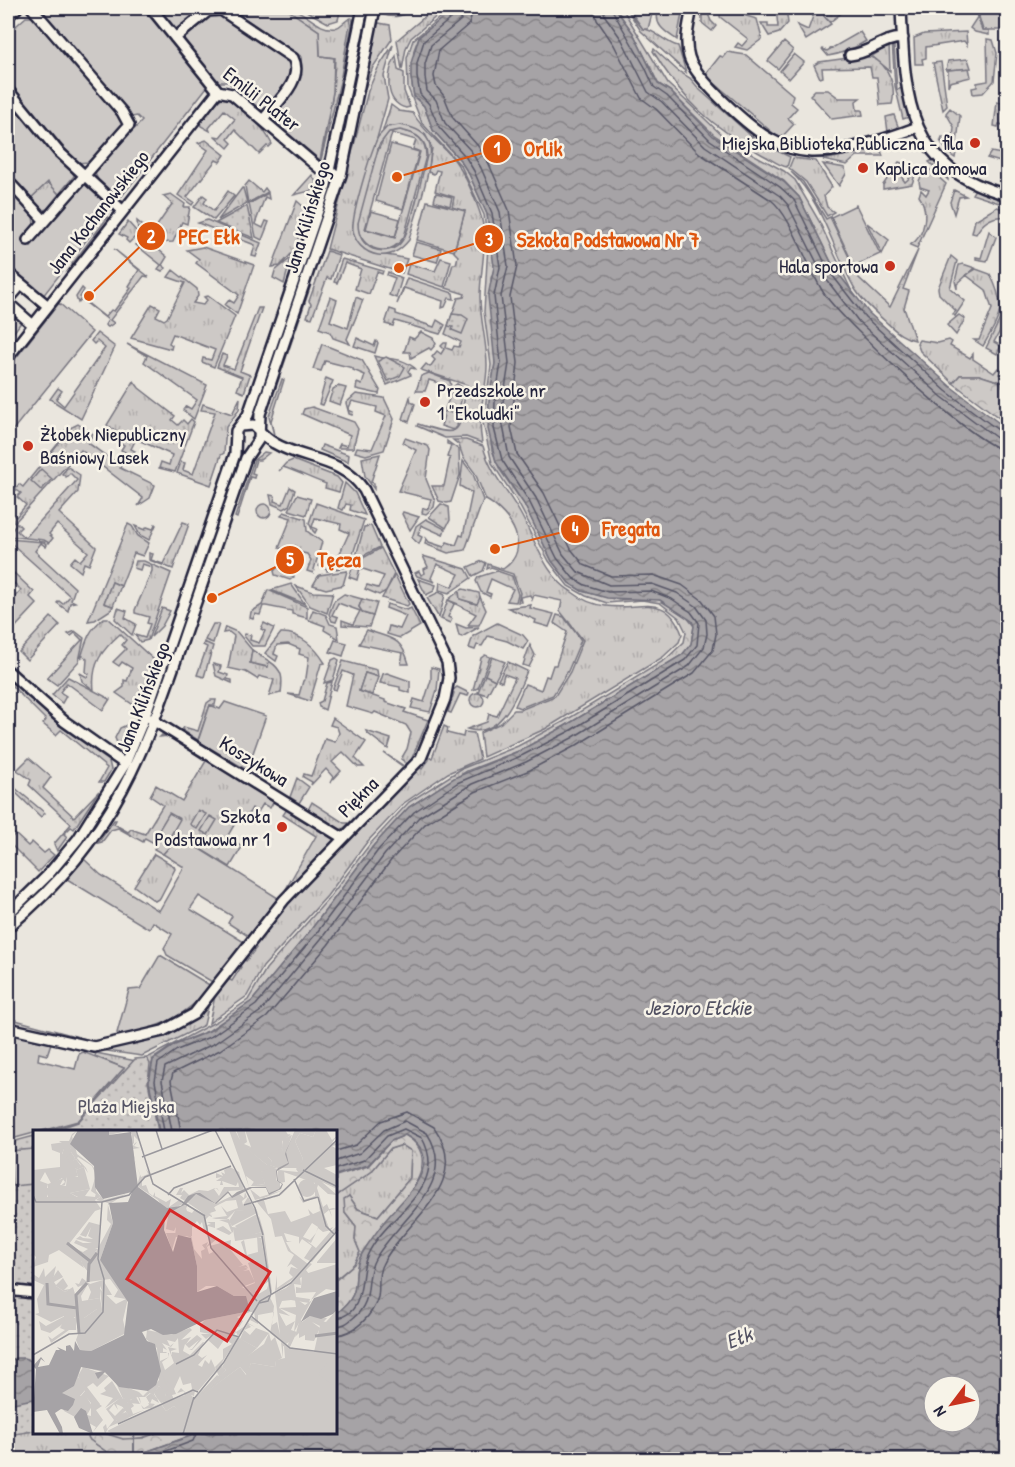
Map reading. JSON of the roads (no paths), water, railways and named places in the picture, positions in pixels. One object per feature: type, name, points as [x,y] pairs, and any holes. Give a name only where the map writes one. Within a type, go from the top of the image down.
[{"type":"street","points":[[8,16],[17,8]]},
{"type":"street","points":[[28,240],[82,176],[127,130],[128,120],[32,8]]},
{"type":"street","name":"Emilii Plater","points":[[151,8],[218,91],[232,94],[319,168],[340,175]]},
{"type":"street","name":"Jana Kilińskiego","points":[[238,428],[248,415],[330,172],[363,8]]},
{"type":"street","name":"Jana Kilińskiego","points":[[259,433],[260,414],[340,175],[375,8]]},
{"type":"street","points":[[692,8],[687,43],[694,67],[708,86],[773,141],[801,150],[825,151],[850,147],[918,127]]},
{"type":"street","points":[[902,8],[907,93],[918,127],[935,153],[956,174],[976,185],[1008,195]]},
{"type":"street","points":[[175,38],[208,11],[221,10],[293,58],[296,63],[292,85],[263,120]]},
{"type":"street","points":[[850,55],[862,53],[887,39],[903,38]]},
{"type":"street","points":[[8,90],[82,176],[123,211]]},
{"type":"street","name":"Jana Kochanowskiego","points":[[8,357],[218,91]]},
{"type":"street","points":[[8,181],[44,220]]},
{"type":"street","points":[[8,273],[48,306]]},
{"type":"street","points":[[21,285],[8,301],[33,325]]},
{"type":"street","points":[[250,424],[259,433],[259,439],[253,446],[244,447],[236,438],[238,428],[250,424]]},
{"type":"street","name":"Piękna","points":[[8,1028],[94,1047],[163,1031],[181,1024],[206,1002],[276,910],[343,837],[421,758],[445,699],[448,668],[443,651],[361,486],[336,465],[276,445],[259,433]]},
{"type":"street","name":"Jana Kilińskiego","points":[[8,914],[42,881],[78,839],[124,764],[145,716],[235,454],[236,438]]},
{"type":"street","name":"Piękna","points":[[253,446],[276,445]]},
{"type":"street","name":"Jana Kilińskiego","points":[[8,927],[55,884],[90,842],[123,792],[155,722],[246,458],[253,446]]},
{"type":"street","points":[[8,671],[64,722],[124,764]]},
{"type":"street","name":"Koszykowa","points":[[145,716],[343,837]]},
{"type":"street","points":[[8,1290],[33,1293]]},
{"type":"water","name":"Jezioro Ełckie","points":[[455,8],[615,8],[633,33],[658,84],[670,91],[713,136],[784,182],[799,197],[834,268],[869,313],[950,386],[1007,429],[1007,1459],[111,1459],[134,1456],[196,1434],[338,1434],[338,1312],[345,1306],[354,1291],[356,1271],[364,1250],[410,1191],[423,1168],[424,1156],[418,1145],[405,1135],[391,1141],[368,1165],[338,1174],[338,1130],[159,1130],[149,1082],[153,1060],[175,1045],[209,1031],[252,1001],[310,931],[374,845],[409,807],[454,778],[521,750],[565,726],[682,655],[691,644],[694,626],[692,621],[660,600],[607,598],[582,591],[569,583],[552,561],[524,504],[496,462],[488,429],[489,401],[495,363],[488,296],[494,267],[487,214],[469,174],[460,160],[433,130],[424,106],[414,96],[411,63],[419,37]]},
{"type":"water","points":[[15,1358],[33,1362],[33,1399],[8,1404],[8,1362]]},
{"type":"waterway","points":[[134,1434],[134,1456]]},
{"type":"place","name":"Miejska Biblioteka Publiczna - fila","points":[[975,143]]},
{"type":"place","name":"Kaplica domowa","points":[[863,168]]},
{"type":"place","name":"Orlik","points":[[397,177]]},
{"type":"place","name":"Hala sportowa","points":[[890,266]]},
{"type":"place","name":"Szkoła Podstawowa Nr 7","points":[[399,268]]},
{"type":"place","name":"PEC Ełk","points":[[89,296]]},
{"type":"place","name":"Przedszkole nr 1 \"Ekoludki\"","points":[[425,402]]},
{"type":"place","name":"Żłobek Niepubliczny Baśniowy Lasek","points":[[28,446]]},
{"type":"place","name":"Fregata","points":[[495,549]]},
{"type":"place","name":"Tęcza","points":[[212,598]]},
{"type":"place","name":"Szkoła Podstawowa nr 1","points":[[282,827]]},
{"type":"park label","name":"Plaża Miejska","points":[[126,1106]]},
{"type":"water label","name":"Ełk","points":[[739,1338]]}]
